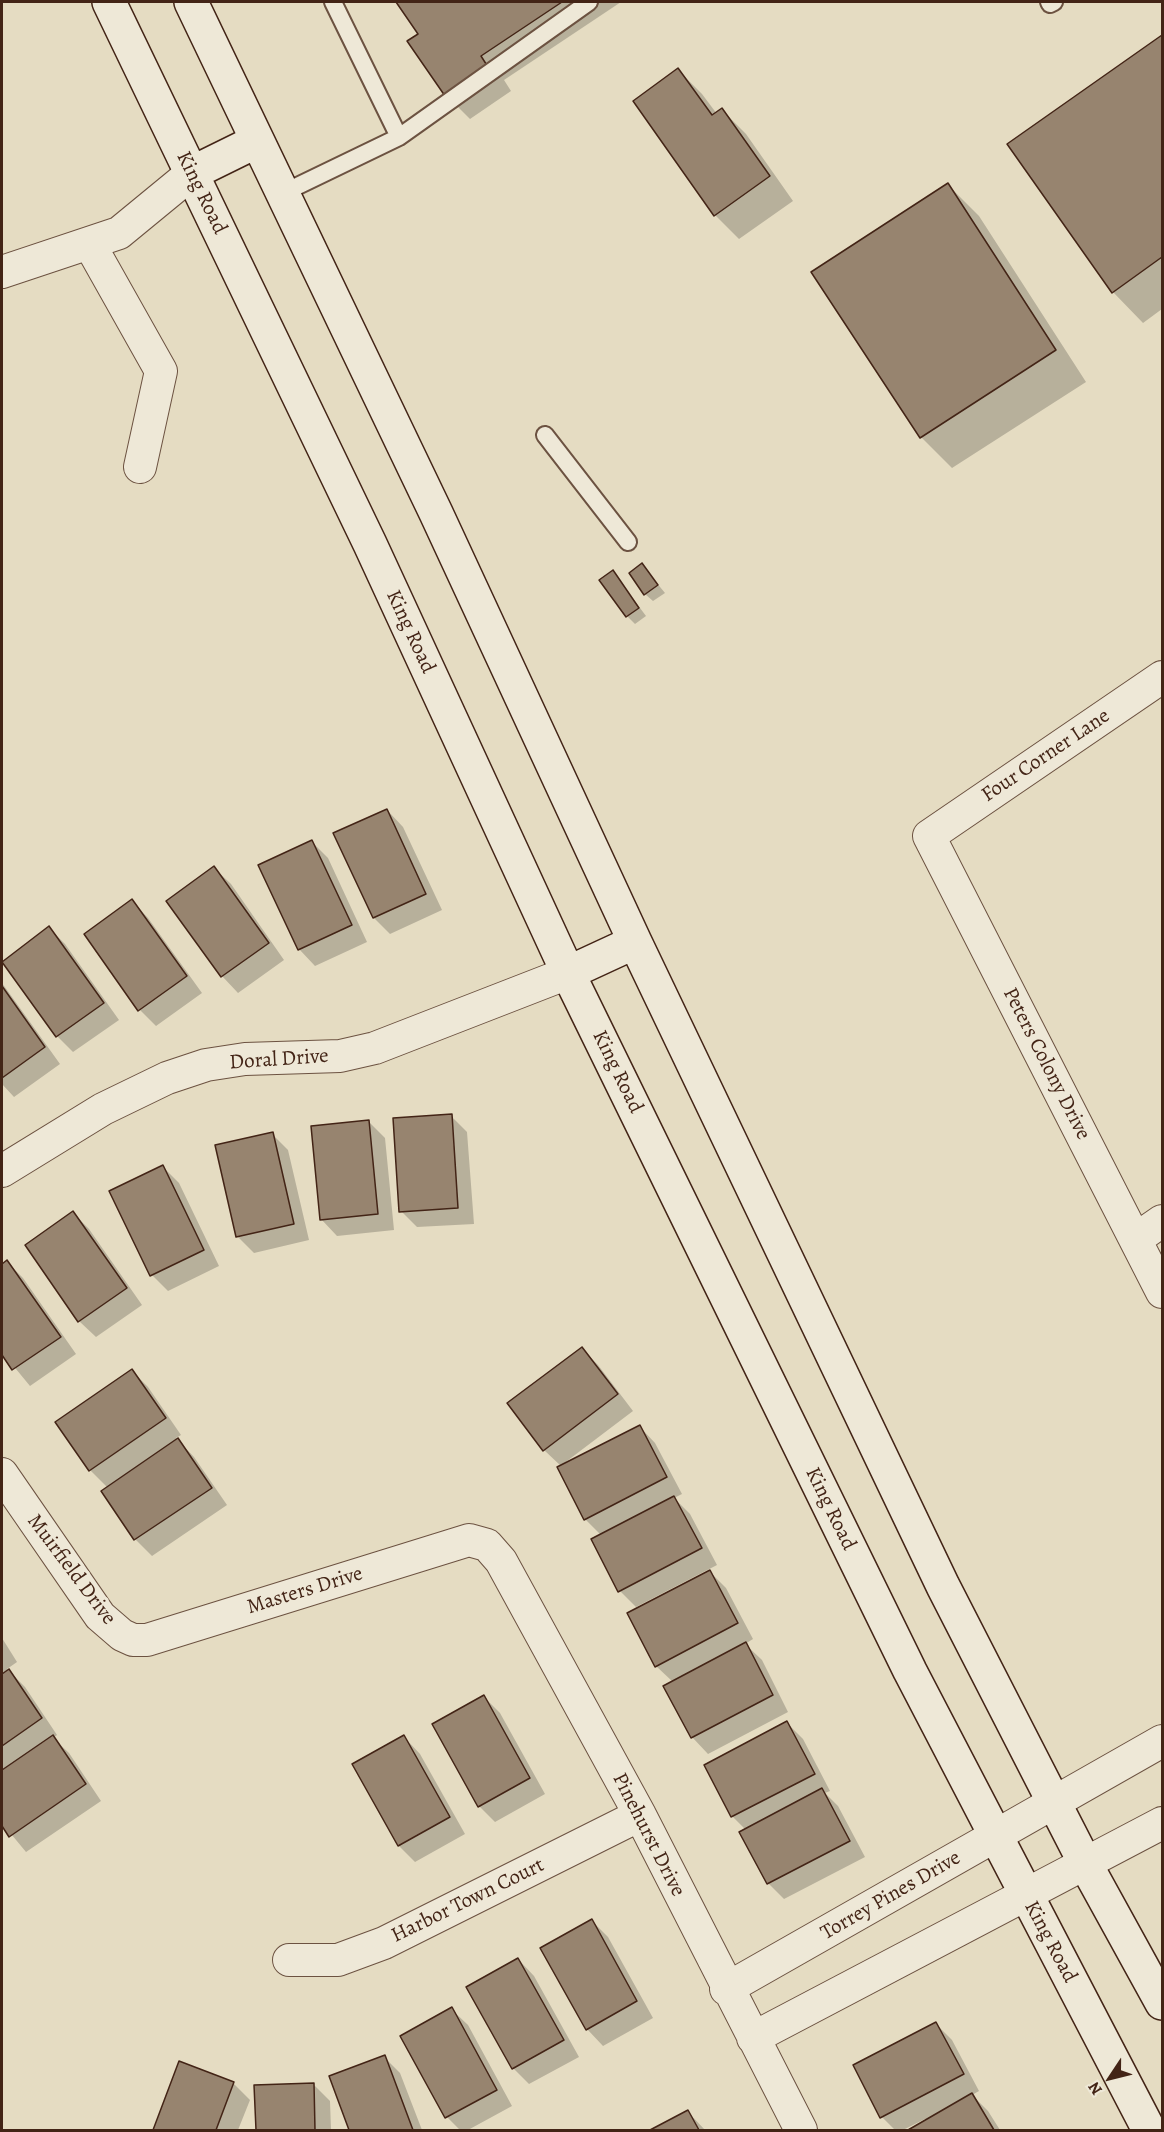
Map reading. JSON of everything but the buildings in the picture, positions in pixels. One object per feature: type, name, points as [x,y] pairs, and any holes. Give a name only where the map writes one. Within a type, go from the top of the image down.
[{"type":"street","name":"King Road","points":[[109,2],[370,544],[568,973],[869,1589],[1149,2130]]},
{"type":"street","points":[[190,2],[436,513],[635,942],[943,1586],[1086,1865],[1162,2003]]},
{"type":"street","points":[[2,272],[119,233],[192,173],[257,141]]},
{"type":"street","points":[[90,243],[161,371],[140,467]]},
{"type":"street","name":"Four Corner Lane","points":[[928,836],[1162,676]]},
{"type":"street","name":"Peters Colony Drive","points":[[928,836],[1162,1292]]},
{"type":"street","points":[[568,973],[635,942]]},
{"type":"street","name":"Doral Drive","points":[[2,1170],[103,1109],[167,1078],[206,1065],[245,1059],[340,1056],[375,1048],[568,973]]},
{"type":"street","points":[[1136,1239],[1162,1221]]},
{"type":"street","name":"Muirfield Drive","points":[[2,1474],[100,1616],[122,1635]]},
{"type":"street","name":"Masters Drive","points":[[122,1635],[133,1640],[147,1640],[469,1540],[487,1545]]},
{"type":"street","name":"Pinehurst Drive","points":[[487,1545],[501,1561],[640,1815],[726,1989],[801,2130]]},
{"type":"street","name":"Torrey Pines Drive","points":[[726,1989],[1162,1741]]},
{"type":"street","name":"Harbor Town Court","points":[[289,1960],[338,1960],[384,1942],[640,1815]]},
{"type":"street","points":[[753,2038],[1086,1865],[1162,1823]]},
{"type":"lane","points":[[333,2],[399,137]]},
{"type":"lane","points":[[283,193],[399,137],[589,2]]},
{"type":"lane","points":[[1049,2],[1050,4],[1054,2]]},
{"type":"lane","points":[[545,435],[628,542]]}]
